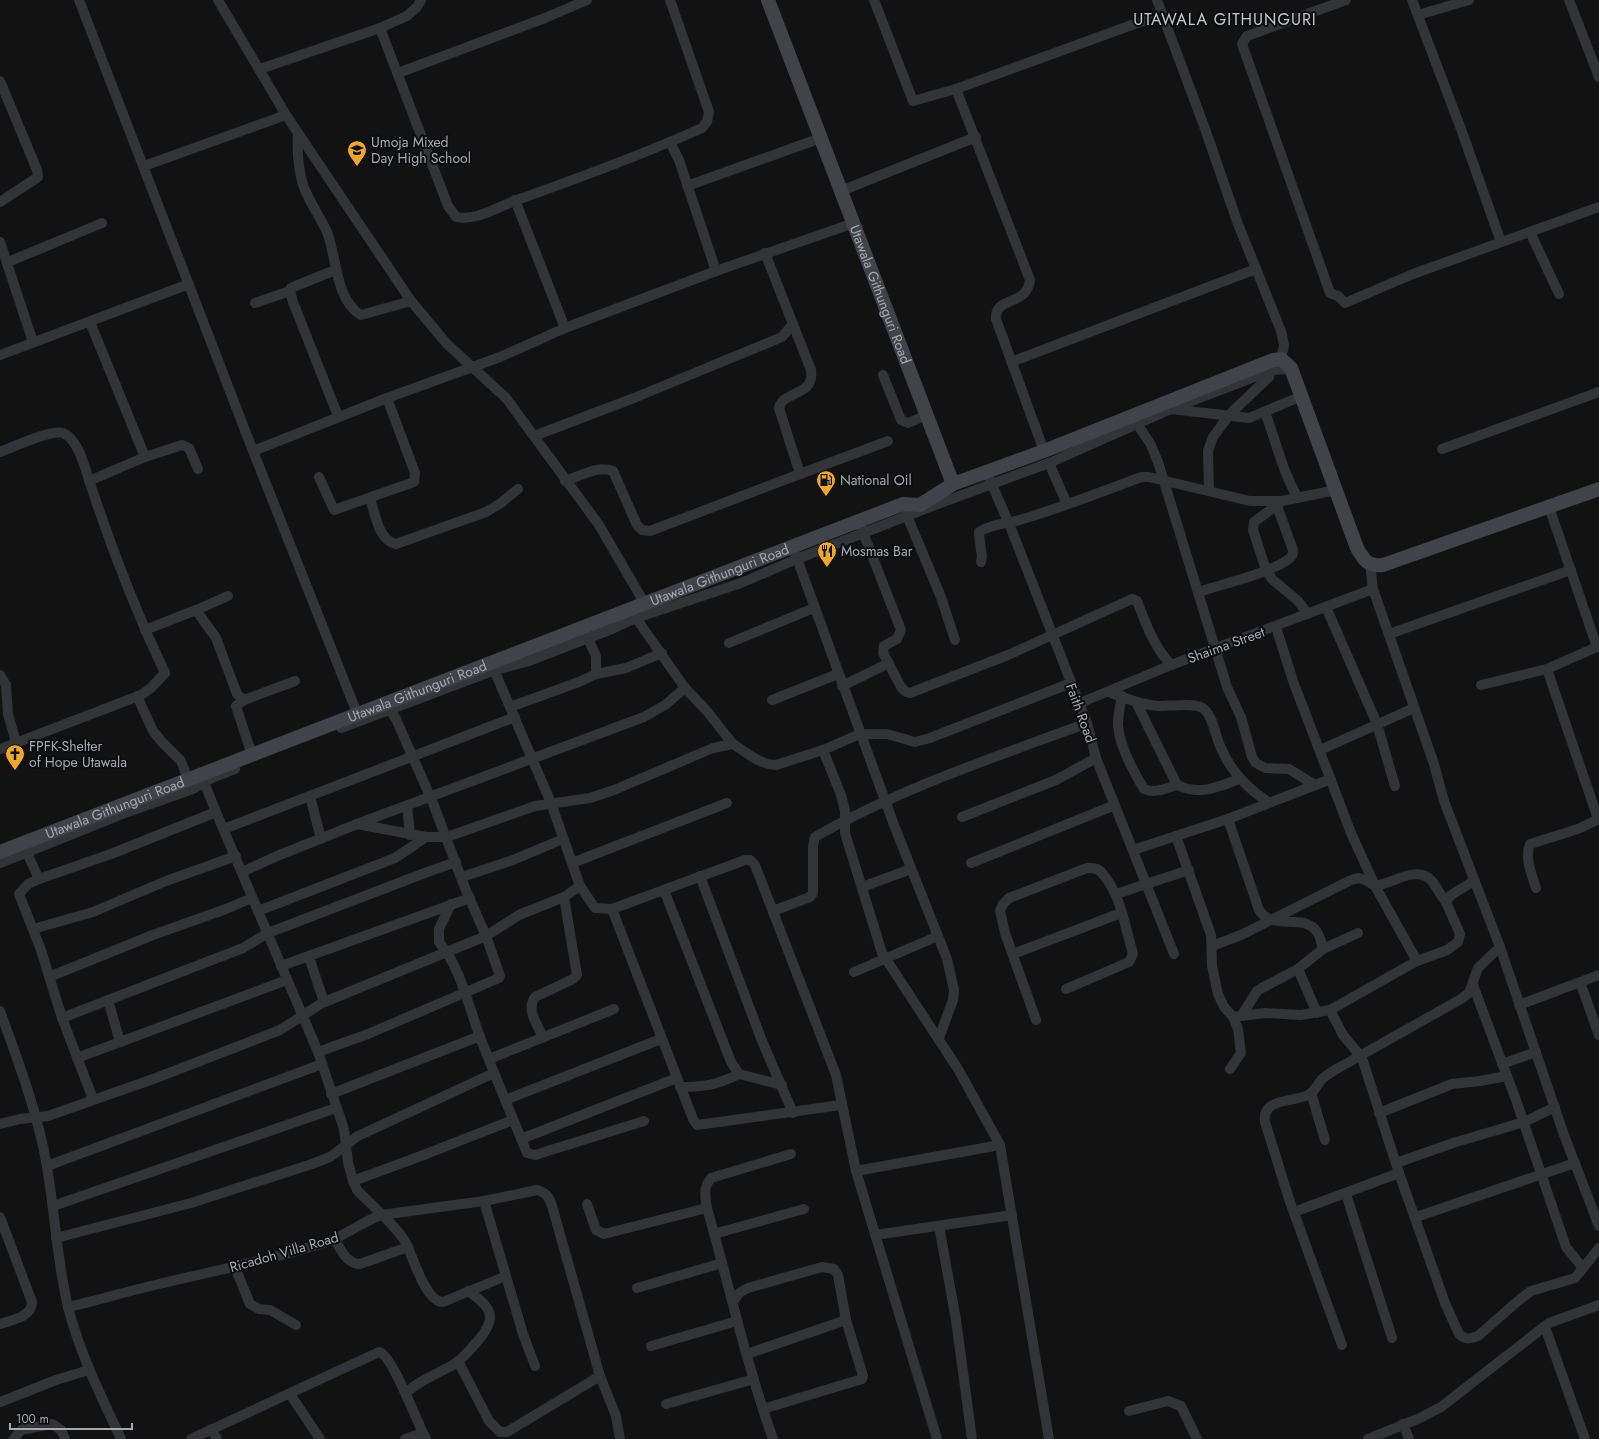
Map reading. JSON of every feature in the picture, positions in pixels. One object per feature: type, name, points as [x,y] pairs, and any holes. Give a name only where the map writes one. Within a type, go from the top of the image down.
[{"type":"street","points":[[79,0],[253,451],[357,713]]},
{"type":"street","points":[[218,0],[286,116],[411,301],[447,344],[506,398],[599,526],[645,604]]},
{"type":"street","points":[[260,70],[380,28],[407,16],[417,7],[421,0]]},
{"type":"street","points":[[398,73],[544,18],[587,0]]},
{"type":"street","points":[[380,28],[448,206],[456,217],[464,218],[476,216],[515,200],[575,180],[702,128],[707,122],[709,112],[670,0]]},
{"type":"street","name":"Utawala Githunguri Road","points":[[0,852],[188,779],[205,778],[252,755],[357,713],[388,706],[585,633],[622,618],[645,604],[795,553],[861,528],[920,504],[953,484],[768,0]]},
{"type":"street","points":[[874,0],[913,101],[956,89],[1162,14]]},
{"type":"street","points":[[1157,0],[1204,126],[1238,224],[1281,331],[1284,345],[1273,364],[1269,377],[1230,414],[1209,444],[1209,491]]},
{"type":"street","points":[[1346,0],[1247,36],[1242,44],[1330,293],[1338,296],[1345,303],[1413,274],[1599,207]]},
{"type":"street","points":[[1412,0],[1501,242]]},
{"type":"street","points":[[1418,15],[1469,0]]},
{"type":"street","points":[[1569,0],[1599,77]]},
{"type":"street","points":[[0,81],[37,170],[38,177],[0,202]]},
{"type":"street","points":[[956,89],[976,137],[1030,280],[1028,290],[1022,296],[1000,306],[996,311],[996,319],[1047,457],[1067,504]]},
{"type":"street","points":[[144,166],[286,116]]},
{"type":"street","points":[[298,133],[298,158],[303,186],[327,232],[332,249],[335,270],[352,309],[361,315],[411,301]]},
{"type":"street","points":[[841,191],[976,137]]},
{"type":"street","points":[[687,186],[821,138]]},
{"type":"street","points":[[670,142],[687,186],[716,271]]},
{"type":"street","points":[[515,200],[565,328]]},
{"type":"street","points":[[8,262],[102,223]]},
{"type":"street","points":[[253,451],[338,416],[472,367],[565,328],[765,253],[854,223]]},
{"type":"street","points":[[1530,232],[1559,294]]},
{"type":"street","points":[[0,242],[8,262],[33,342]]},
{"type":"street","points":[[765,253],[811,370],[812,378],[809,385],[783,401],[779,408],[800,474]]},
{"type":"street","points":[[254,303],[290,290],[291,288],[335,270]]},
{"type":"street","points":[[1011,362],[1256,270]]},
{"type":"street","points":[[0,355],[189,284]]},
{"type":"street","points":[[290,290],[293,302],[338,416]]},
{"type":"street","points":[[90,322],[145,457]]},
{"type":"street","points":[[534,436],[782,337],[793,324]]},
{"type":"street","points":[[953,484],[986,472],[1047,457],[1137,424],[1273,364]]},
{"type":"street","points":[[955,640],[941,597],[905,510],[993,485],[1047,457],[1273,364],[1292,371],[1357,548],[1366,562],[1370,564],[1383,565],[1599,490]]},
{"type":"street","points":[[883,375],[901,420],[908,423],[927,415]]},
{"type":"street","points":[[1442,449],[1599,392]]},
{"type":"street","points":[[1172,409],[1203,414],[1230,414],[1249,418],[1302,396]]},
{"type":"street","points":[[318,477],[334,510],[370,499],[414,482],[415,478],[387,398]]},
{"type":"street","points":[[1265,412],[1276,442],[1285,474],[1298,498]]},
{"type":"street","points":[[1137,424],[1150,443],[1158,462],[1227,687],[1241,717],[1252,757],[1256,763],[1265,768],[1289,769],[1315,785]]},
{"type":"street","points":[[0,452],[51,433],[61,432],[68,436],[77,449],[103,522],[145,630],[165,673],[151,688],[137,696],[0,749]]},
{"type":"street","points":[[565,480],[607,468],[613,471],[637,525],[642,530],[650,531],[888,441]]},
{"type":"street","points":[[89,480],[145,457],[186,445],[190,448],[198,469]]},
{"type":"street","name":"Faith Road","points":[[986,472],[1009,522],[1052,636],[1080,703],[1096,758],[1174,954]]},
{"type":"street","points":[[981,562],[982,557],[979,532],[999,524],[1022,520],[1141,477],[1163,480],[1250,501],[1280,503],[1336,490]]},
{"type":"street","points":[[370,499],[383,536],[388,542],[396,544],[486,512],[502,503],[518,489]]},
{"type":"street","points":[[1198,592],[1266,570],[1289,559],[1293,555],[1293,550],[1280,503]]},
{"type":"street","points":[[1280,503],[1253,526],[1266,570],[1272,579],[1298,601],[1308,614]]},
{"type":"street","points":[[1481,685],[1547,669],[1598,646],[1549,507]]},
{"type":"street","points":[[861,528],[901,630],[897,639],[884,646],[883,653],[901,687],[906,692],[910,692],[1008,655],[1132,599],[1137,601],[1146,627],[1159,651],[1171,665]]},
{"type":"street","points":[[622,618],[636,618],[741,583],[795,553],[885,802],[947,959],[954,990],[953,1000],[939,1038]]},
{"type":"street","points":[[1370,564],[1372,589],[1434,764],[1444,801],[1500,947],[1518,1005],[1599,1226]]},
{"type":"street","points":[[1389,634],[1570,570]]},
{"type":"street","name":"Shaima Street","points":[[1080,703],[1171,665],[1276,627],[1372,589]]},
{"type":"street","points":[[145,630],[228,596]]},
{"type":"street","points":[[1326,607],[1377,724],[1395,786]]},
{"type":"street","points":[[729,643],[814,608]]},
{"type":"street","points":[[196,610],[216,638],[237,694],[244,700]]},
{"type":"street","points":[[636,618],[662,653],[685,688],[706,710],[734,744],[769,765],[776,765],[823,750],[860,734],[887,734],[916,742],[1071,683]]},
{"type":"street","points":[[1276,627],[1292,681],[1332,779],[1351,833],[1375,886],[1417,961]]},
{"type":"street","points":[[585,633],[596,656],[596,674]]},
{"type":"street","points":[[510,707],[579,682],[596,674],[614,672],[662,653]]},
{"type":"street","points":[[842,686],[889,663]]},
{"type":"street","points":[[493,666],[550,803],[580,886],[596,908],[612,909],[745,860],[750,860],[755,865],[836,1075],[856,1172],[937,1439]]},
{"type":"street","points":[[1536,888],[1527,850],[1530,844],[1578,829],[1598,819],[1547,669]]},
{"type":"street","points":[[0,674],[8,714],[16,742]]},
{"type":"street","points":[[772,700],[838,674]]},
{"type":"street","points":[[252,755],[236,706],[244,700],[295,681]]},
{"type":"street","points":[[242,872],[357,824],[644,717],[665,705],[685,688]]},
{"type":"street","points":[[1109,692],[1136,702],[1158,706],[1195,706],[1203,708],[1210,718],[1221,748],[1233,772],[1252,791],[1268,802]]},
{"type":"street","points":[[137,696],[153,731],[181,761],[188,779]]},
{"type":"street","points":[[1122,696],[1118,726],[1126,754],[1144,789],[1148,791],[1158,791],[1177,785]]},
{"type":"street","points":[[1136,702],[1177,785],[1188,790],[1202,791],[1240,779]]},
{"type":"street","points":[[0,864],[122,814],[193,789],[205,778],[286,748],[388,706],[396,719],[447,837],[486,936],[499,973],[499,978],[465,994],[318,1052]]},
{"type":"street","points":[[1320,750],[1414,708]]},
{"type":"street","points":[[224,829],[514,717]]},
{"type":"street","points":[[773,911],[810,897],[813,893],[815,838],[845,820],[985,761],[1087,723]]},
{"type":"street","points":[[357,824],[410,835],[447,837],[522,810],[550,803],[590,798],[614,790],[713,748],[734,744]]},
{"type":"street","points":[[823,750],[841,795],[845,820],[845,833],[862,887],[875,937],[884,958],[939,1038],[1000,1145],[1048,1439]]},
{"type":"street","points":[[962,818],[1056,780],[1096,758]]},
{"type":"street","points":[[205,778],[216,812],[318,1052],[344,1129],[353,1181],[358,1190],[390,1223],[408,1247],[424,1284],[433,1298],[439,1302],[443,1302],[506,1276]]},
{"type":"street","points":[[1133,850],[1228,819],[1268,802],[1332,779]]},
{"type":"street","points":[[310,796],[321,839]]},
{"type":"street","points":[[572,863],[727,803]]},
{"type":"street","points":[[406,806],[410,835]]},
{"type":"street","points":[[971,863],[1115,806]]},
{"type":"street","points":[[92,1099],[62,1018],[41,950],[19,894],[28,884],[39,879],[111,854],[216,812]]},
{"type":"street","points":[[1228,819],[1259,910],[1264,917],[1268,920],[1297,922],[1311,926],[1317,931],[1323,949]]},
{"type":"street","points":[[1176,836],[1211,935],[1212,966],[1218,994],[1224,1007],[1238,1016],[1265,1013],[1301,1015],[1330,1010],[1417,961],[1447,950],[1459,940],[1460,934],[1446,902],[1432,881],[1426,877],[1403,876],[1375,886]]},
{"type":"street","points":[[258,911],[395,858],[426,837]]},
{"type":"street","points":[[462,877],[513,860],[563,839]]},
{"type":"street","points":[[27,853],[39,879]]},
{"type":"street","points":[[33,929],[93,912],[166,882],[236,856]]},
{"type":"street","points":[[62,1018],[243,948],[268,933],[456,862]]},
{"type":"street","points":[[862,887],[911,868]]},
{"type":"street","points":[[1036,1020],[1001,918],[1000,911],[1003,904],[1010,898],[1087,868],[1094,868],[1101,871],[1116,894],[1133,954],[1129,962],[1066,989]]},
{"type":"street","points":[[1116,894],[1189,870]]},
{"type":"street","points":[[700,876],[762,1041],[782,1085],[792,1113]]},
{"type":"street","points":[[1212,946],[1241,935],[1268,920],[1352,879],[1363,878],[1375,886]]},
{"type":"street","points":[[1446,902],[1451,896],[1474,882]]},
{"type":"street","points":[[0,1124],[48,1116],[92,1099],[239,1048],[280,1030],[324,1002],[486,936],[519,915],[564,897],[580,886]]},
{"type":"street","points":[[664,890],[731,1062],[739,1074]]},
{"type":"street","points":[[543,1037],[530,1010],[533,1000],[535,997],[574,979],[577,975],[564,897]]},
{"type":"street","points":[[49,977],[153,935],[226,909],[252,898]]},
{"type":"street","points":[[281,966],[470,898]]},
{"type":"street","points":[[451,904],[439,929],[439,942],[447,952],[458,972],[494,1074],[527,1153],[535,1155],[644,1121]]},
{"type":"street","points":[[612,909],[661,1039],[697,1126],[841,1105]]},
{"type":"street","points":[[1013,954],[1121,913]]},
{"type":"street","points":[[1230,1069],[1241,1053],[1238,1016],[1257,991],[1298,969],[1323,949],[1358,933]]},
{"type":"street","points":[[854,972],[938,936]]},
{"type":"street","points":[[1342,1345],[1294,1212],[1265,1122],[1264,1112],[1266,1109],[1279,1102],[1311,1093],[1328,1075],[1360,1055],[1461,999],[1469,992],[1473,985],[1478,968],[1500,947]]},
{"type":"street","points":[[309,957],[324,1002]]},
{"type":"street","points":[[1298,969],[1317,1013]]},
{"type":"street","points":[[1518,1005],[1599,975]]},
{"type":"street","points":[[77,1058],[287,980]]},
{"type":"street","points":[[1580,982],[1599,1035]]},
{"type":"street","points":[[1473,985],[1524,1122],[1566,1247],[1582,1267]]},
{"type":"street","points":[[108,1000],[120,1042]]},
{"type":"street","points":[[489,1059],[614,1009]]},
{"type":"street","points":[[0,1010],[36,1117],[47,1166],[60,1267],[68,1308],[89,1370],[121,1439]]},
{"type":"street","points":[[1330,1010],[1343,1035],[1360,1055],[1397,1168],[1416,1217],[1445,1303],[1459,1334],[1466,1339],[1478,1336],[1531,1291],[1575,1278],[1582,1267],[1599,1248]]},
{"type":"street","points":[[331,1094],[480,1036]]},
{"type":"street","points":[[505,1100],[661,1039]]},
{"type":"street","points":[[1502,1064],[1536,1052]]},
{"type":"street","points":[[47,1166],[322,1064]]},
{"type":"street","points":[[56,1238],[191,1204],[330,1157],[358,1136],[494,1074]]},
{"type":"street","points":[[521,1139],[678,1082],[704,1087],[721,1083],[739,1074],[782,1085]]},
{"type":"street","points":[[1379,1113],[1452,1084],[1480,1082],[1507,1076]]},
{"type":"street","points":[[1311,1093],[1325,1140]]},
{"type":"street","points":[[1294,1212],[1346,1194],[1397,1168],[1453,1143],[1524,1122],[1555,1107]]},
{"type":"street","points":[[53,1206],[336,1108]]},
{"type":"street","points":[[353,1181],[422,1156],[513,1120]]},
{"type":"street","points":[[856,1172],[1000,1145]]},
{"type":"street","points":[[773,1439],[762,1409],[737,1321],[707,1208],[704,1190],[706,1184],[711,1178],[791,1154]]},
{"type":"street","points":[[1416,1217],[1575,1163]]},
{"type":"street","name":"Ricadoh Villa Road","points":[[68,1308],[147,1287],[286,1254],[334,1239],[350,1232],[365,1221],[381,1215],[484,1201],[529,1191],[545,1192],[549,1196],[552,1206],[600,1376]]},
{"type":"street","points":[[1346,1194],[1392,1338]]},
{"type":"street","points":[[484,1201],[523,1334],[535,1366]]},
{"type":"street","points":[[587,1204],[596,1230],[604,1234],[707,1208]]},
{"type":"street","points":[[714,1234],[804,1209]]},
{"type":"street","points":[[875,1235],[1012,1214]]},
{"type":"street","points":[[0,1218],[32,1302],[32,1308],[28,1313],[0,1324]]},
{"type":"street","points":[[939,1226],[956,1320],[972,1439]]},
{"type":"street","points":[[334,1239],[348,1260],[354,1264],[360,1264],[408,1247]]},
{"type":"street","points":[[637,1288],[722,1263]]},
{"type":"street","points":[[235,1267],[250,1304],[259,1309],[270,1310],[296,1324]]},
{"type":"street","points":[[732,1302],[739,1293],[748,1288],[822,1267],[830,1267],[838,1275],[846,1320],[863,1372],[862,1379],[762,1409]]},
{"type":"street","points":[[406,1393],[417,1383],[458,1361],[487,1330],[490,1322],[489,1311],[484,1303],[468,1291]]},
{"type":"street","points":[[1368,1439],[1441,1407],[1545,1327],[1599,1305]]},
{"type":"street","points":[[747,1354],[846,1320]]},
{"type":"street","points":[[651,1346],[737,1321]]},
{"type":"street","points":[[1545,1327],[1585,1439]]},
{"type":"street","points":[[191,1439],[378,1352],[386,1356],[406,1393],[424,1436],[405,1439]]},
{"type":"street","points":[[458,1361],[489,1421],[500,1432],[507,1432],[600,1376],[616,1416],[620,1431],[620,1439]]},
{"type":"street","points":[[0,1402],[56,1380],[89,1370]]},
{"type":"street","points":[[666,1404],[754,1379]]},
{"type":"street","points":[[290,1394],[320,1439]]},
{"type":"street","points":[[1129,1411],[1168,1401],[1181,1406],[1196,1439]]},
{"type":"street","points":[[14,1439],[21,1430],[52,1424],[61,1430],[65,1439]]},
{"type":"street","points":[[1404,1424],[1409,1439]]},
{"type":"street","points":[[211,1429],[217,1439]]},
{"type":"place","name":"Umoja Mixed Day High School","points":[[357,167]]},
{"type":"place","name":"National Oil","points":[[826,497]]},
{"type":"place","name":"Mosmas Bar","points":[[827,568]]},
{"type":"place","name":"FPFK-Shelter of Hope Utawala","points":[[15,771]]},
{"type":"district","name":"UTAWALA GITHUNGURI","points":[[1225,19]]}]
